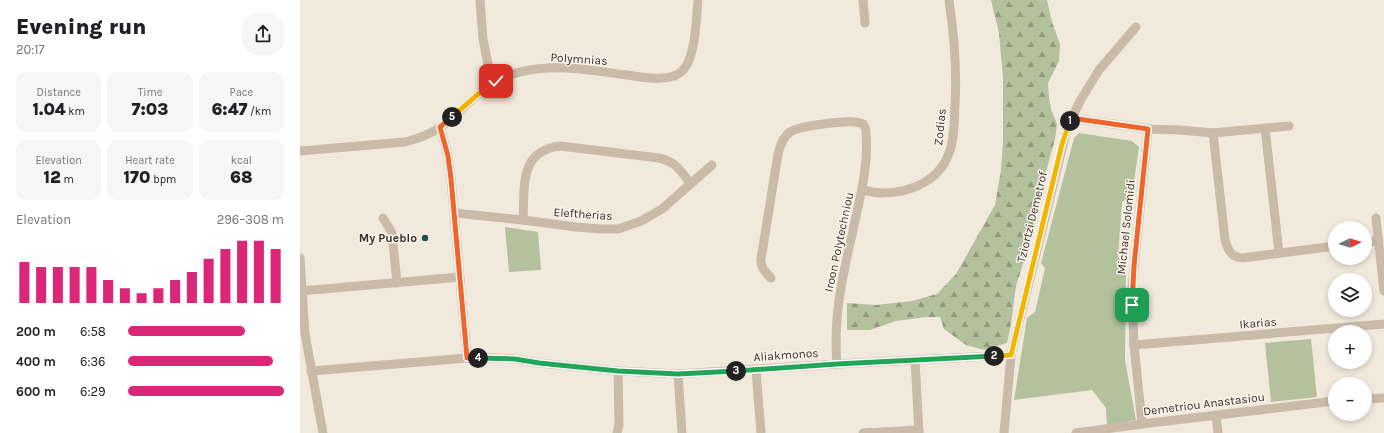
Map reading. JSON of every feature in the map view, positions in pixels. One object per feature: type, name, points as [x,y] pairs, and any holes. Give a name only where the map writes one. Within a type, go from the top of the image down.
[{"type":"street","points":[[480,0],[480,18],[483,39],[492,84]]},
{"type":"street","name":"Polymnias","points":[[300,151],[405,142],[417,139],[440,127],[492,84],[507,76],[546,68],[567,68],[660,79],[672,76],[681,72],[689,64],[693,52],[698,0]]},
{"type":"street","points":[[863,0],[865,23]]},
{"type":"street","name":"Zodias","points":[[862,190],[892,193],[922,184],[938,173],[950,153],[954,123],[955,78],[953,34],[949,0]]},
{"type":"street","name":"Tziortzi Demetrof","points":[[1004,433],[1011,355],[1062,144],[1071,118],[1099,70],[1136,27]]},
{"type":"street","points":[[1071,118],[1148,129],[1213,133],[1289,126]]},
{"type":"street","name":"Iroon Polytechniou","points":[[771,278],[763,269],[761,259],[778,154],[784,138],[791,131],[814,125],[853,122],[864,125],[867,140],[866,163],[862,190],[847,255],[837,310],[835,342],[837,364]]},
{"type":"street","points":[[440,127],[448,156],[455,213],[467,358]]},
{"type":"street","points":[[1265,128],[1279,253]]},
{"type":"street","name":"Michael Solomidi","points":[[1142,424],[1134,345],[1132,288],[1148,129]]},
{"type":"street","points":[[1213,133],[1225,240],[1229,252],[1242,258],[1328,247]]},
{"type":"street","points":[[523,220],[528,167],[531,160],[536,155],[551,147],[560,146],[664,159],[674,163],[690,183]]},
{"type":"street","name":"Eleftherias","points":[[455,213],[576,227],[618,229],[630,226],[651,217],[712,165]]},
{"type":"street","points":[[383,218],[392,233],[397,283]]},
{"type":"street","points":[[1376,218],[1384,291]]},
{"type":"street","points":[[1372,242],[1379,241]]},
{"type":"street","points":[[300,258],[302,334],[323,433]]},
{"type":"street","points":[[301,291],[460,277]]},
{"type":"street","name":"Ikarias","points":[[1134,345],[1384,324]]},
{"type":"street","name":"Aliakmonos","points":[[311,371],[467,358],[515,359],[618,371],[678,374],[1011,355]]},
{"type":"street","points":[[863,433],[919,431],[915,360]]},
{"type":"street","points":[[756,370],[761,433]]},
{"type":"street","points":[[617,433],[619,425],[618,371]]},
{"type":"street","points":[[678,374],[682,433]]},
{"type":"street","points":[[1372,399],[1384,398]]},
{"type":"street","name":"Demetriou Anastasiou","points":[[1077,433],[1328,402]]},
{"type":"street","points":[[1216,415],[1218,433]]},
{"type":"green space","points":[[991,0],[1047,0],[1052,22],[1060,44],[1059,61],[1048,83],[1051,109],[1057,124],[1055,139],[1039,197],[1030,242],[1016,286],[1007,343],[984,350],[966,345],[944,329],[940,317],[896,321],[870,330],[847,330],[847,303],[876,305],[912,301],[937,294],[956,274],[995,205],[1001,170],[1003,142],[1003,78],[999,33]]},
{"type":"green space","points":[[1079,133],[1132,141],[1139,147],[1132,196],[1122,202],[1118,257],[1126,266],[1125,360],[1136,420],[1107,425],[1106,408],[1092,390],[1014,400],[1027,318],[1035,312],[1045,268],[1041,263],[1074,138]]},
{"type":"green space","points":[[505,227],[538,232],[541,270],[509,272]]},
{"type":"green space","points":[[1311,339],[1317,397],[1271,402],[1265,343]]},
{"type":"place","name":"My Pueblo","points":[[425,238]]},
{"type":"route","points":[[496,81],[477,95],[440,127],[448,156],[455,213],[467,358],[515,359],[618,371],[678,374],[1011,355],[1062,144],[1071,118],[1148,129],[1132,288],[1132,305]]}]
